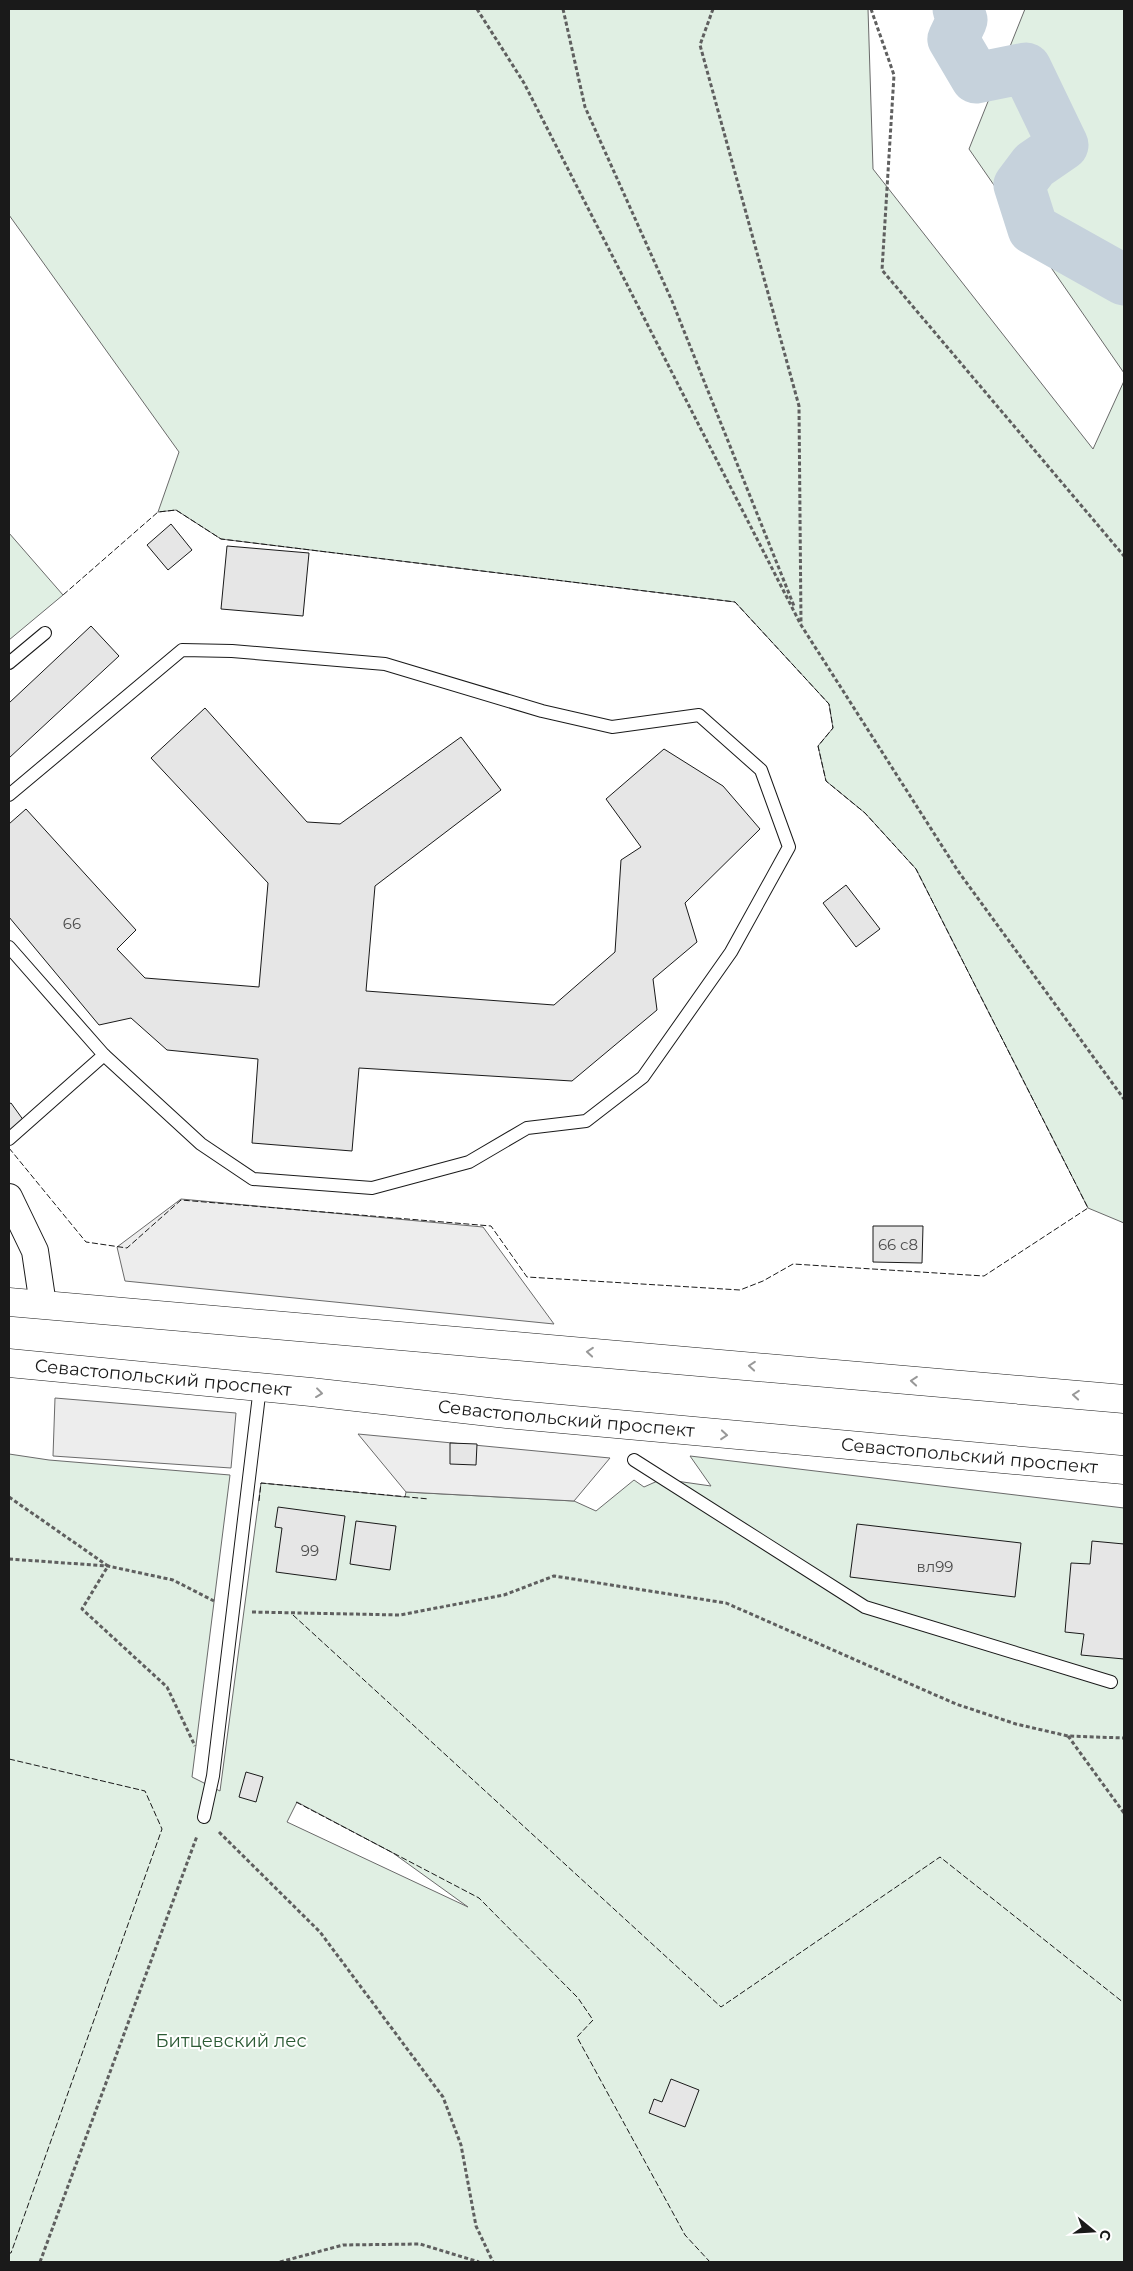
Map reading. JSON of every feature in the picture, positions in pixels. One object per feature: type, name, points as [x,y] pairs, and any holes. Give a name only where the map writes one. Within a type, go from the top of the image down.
[{"type":"main road","points":[[9,1302],[1124,1399]]},
{"type":"main road","name":"Севастопольский проспект","points":[[9,1363],[260,1387],[517,1415],[1124,1470]]},
{"type":"street","points":[[9,1197],[35,1251],[43,1304]]},
{"type":"lane","points":[[9,663],[45,633]]},
{"type":"lane","points":[[9,795],[182,650],[232,651],[385,664],[542,711],[612,727],[699,715],[761,770],[789,847],[731,952],[643,1076],[586,1121],[527,1128],[469,1162],[372,1188],[253,1178],[202,1144],[104,1055],[9,947]]},
{"type":"lane","points":[[9,1139],[104,1055]]},
{"type":"lane","points":[[204,1817],[213,1776],[260,1387]]},
{"type":"lane","points":[[634,1460],[865,1607],[1110,1682]]},
{"type":"path","points":[[563,9],[585,107],[672,301],[801,625]]},
{"type":"path","points":[[713,9],[700,44],[799,406],[801,625]]},
{"type":"path","points":[[870,9],[894,75],[882,270],[1124,556]]},
{"type":"path","points":[[479,10],[524,83],[801,625],[958,871],[1124,1100]]},
{"type":"path","points":[[9,1497],[108,1566]]},
{"type":"path","points":[[9,1559],[108,1566],[173,1580],[232,1611],[400,1615],[504,1595],[554,1576],[726,1603],[956,1704],[1016,1724],[1068,1736],[1124,1738]]},
{"type":"path","points":[[108,1566],[82,1609],[167,1687],[196,1748],[213,1776]]},
{"type":"path","points":[[1068,1736],[1124,1813]]},
{"type":"path","points":[[40,2262],[204,1817],[320,1932],[443,2097],[461,2146],[476,2226],[493,2262]]},
{"type":"path","points":[[280,2262],[342,2245],[420,2244],[479,2262]]},
{"type":"green space","points":[[9,9],[868,9],[873,169],[1093,449],[1124,381],[1124,1223],[1088,1208],[916,869],[865,813],[826,781],[818,746],[833,728],[829,704],[735,602],[221,539],[176,510],[158,512],[179,452],[9,215]]},
{"type":"green space","points":[[1025,9],[1124,9],[1124,373],[969,149]]},
{"type":"green space","points":[[9,533],[63,595],[9,640]]},
{"type":"green space","name":"Битцевский лес","points":[[9,1454],[49,1460],[230,1475],[192,1777],[220,1791],[261,1483],[405,1497],[406,1492],[574,1501],[596,1511],[634,1480],[644,1487],[662,1479],[711,1486],[690,1456],[1124,1508],[1124,2262],[9,2262]],"holes":[[[297,1802],[393,1853],[468,1907],[287,1822]]]},
{"type":"shaded area","points":[[181,1199],[483,1227],[554,1324],[125,1281],[117,1247]]},
{"type":"shaded area","points":[[55,1398],[236,1413],[231,1468],[53,1456]]},
{"type":"shaded area","points":[[358,1434],[610,1458],[574,1501],[406,1492]]},
{"type":"building","points":[[171,524],[192,550],[168,570],[147,545]]},
{"type":"building","points":[[227,546],[309,553],[303,616],[221,609]]},
{"type":"building","points":[[91,626],[119,656],[9,758],[9,703]]},
{"type":"building","points":[[205,708],[307,822],[340,824],[461,737],[501,790],[375,886],[366,991],[554,1005],[615,952],[621,860],[641,847],[606,799],[664,749],[723,786],[760,829],[685,903],[697,942],[653,979],[657,1010],[572,1081],[359,1068],[352,1151],[252,1143],[258,1059],[167,1050],[131,1018],[99,1025],[9,917],[9,824],[26,809],[136,930],[117,949],[145,978],[259,987],[268,883],[151,758]]},
{"type":"building","points":[[846,885],[880,929],[856,947],[823,903]]},
{"type":"building","points":[[11,1103],[24,1121],[11,1131],[9,1128],[9,1104]]},
{"type":"building","points":[[873,1226],[923,1226],[922,1263],[873,1262]]},
{"type":"building","points":[[450,1443],[477,1444],[476,1465],[450,1464]]},
{"type":"building","points":[[278,1507],[345,1516],[336,1580],[276,1572],[282,1528],[275,1527]]},
{"type":"building","points":[[356,1521],[396,1526],[390,1570],[350,1564]]},
{"type":"building","points":[[857,1524],[1021,1543],[1015,1597],[850,1577]]},
{"type":"building","points":[[1092,1541],[1124,1544],[1124,1659],[1081,1655],[1084,1634],[1065,1632],[1071,1563],[1090,1564]]},
{"type":"building","points":[[246,1772],[263,1777],[256,1802],[239,1797]]},
{"type":"building","points":[[671,2079],[699,2090],[685,2127],[649,2113],[654,2099],[662,2102]]},
{"type":"waterway","points":[[958,9],[962,20],[953,39],[976,78],[1026,68],[1063,145],[1034,165],[1019,185],[1033,229],[1124,280]]},
{"type":"fence","points":[[9,1148],[86,1242],[127,1248],[181,1200],[491,1226],[527,1277],[740,1290],[763,1281],[793,1264],[984,1276],[1088,1208],[916,869],[865,813],[826,781],[818,746],[833,728],[829,704],[735,602],[221,539],[176,510],[158,512],[63,595]]},
{"type":"fence","points":[[259,1501],[261,1483],[429,1499]]},
{"type":"fence","points":[[293,1615],[721,2007],[940,1857],[1124,2003]]},
{"type":"fence","points":[[9,1759],[145,1791],[162,1829],[11,2253],[9,2253]]},
{"type":"fence","points":[[296,1802],[479,1898],[578,1998],[593,2020],[577,2037],[685,2235],[710,2262]]}]
